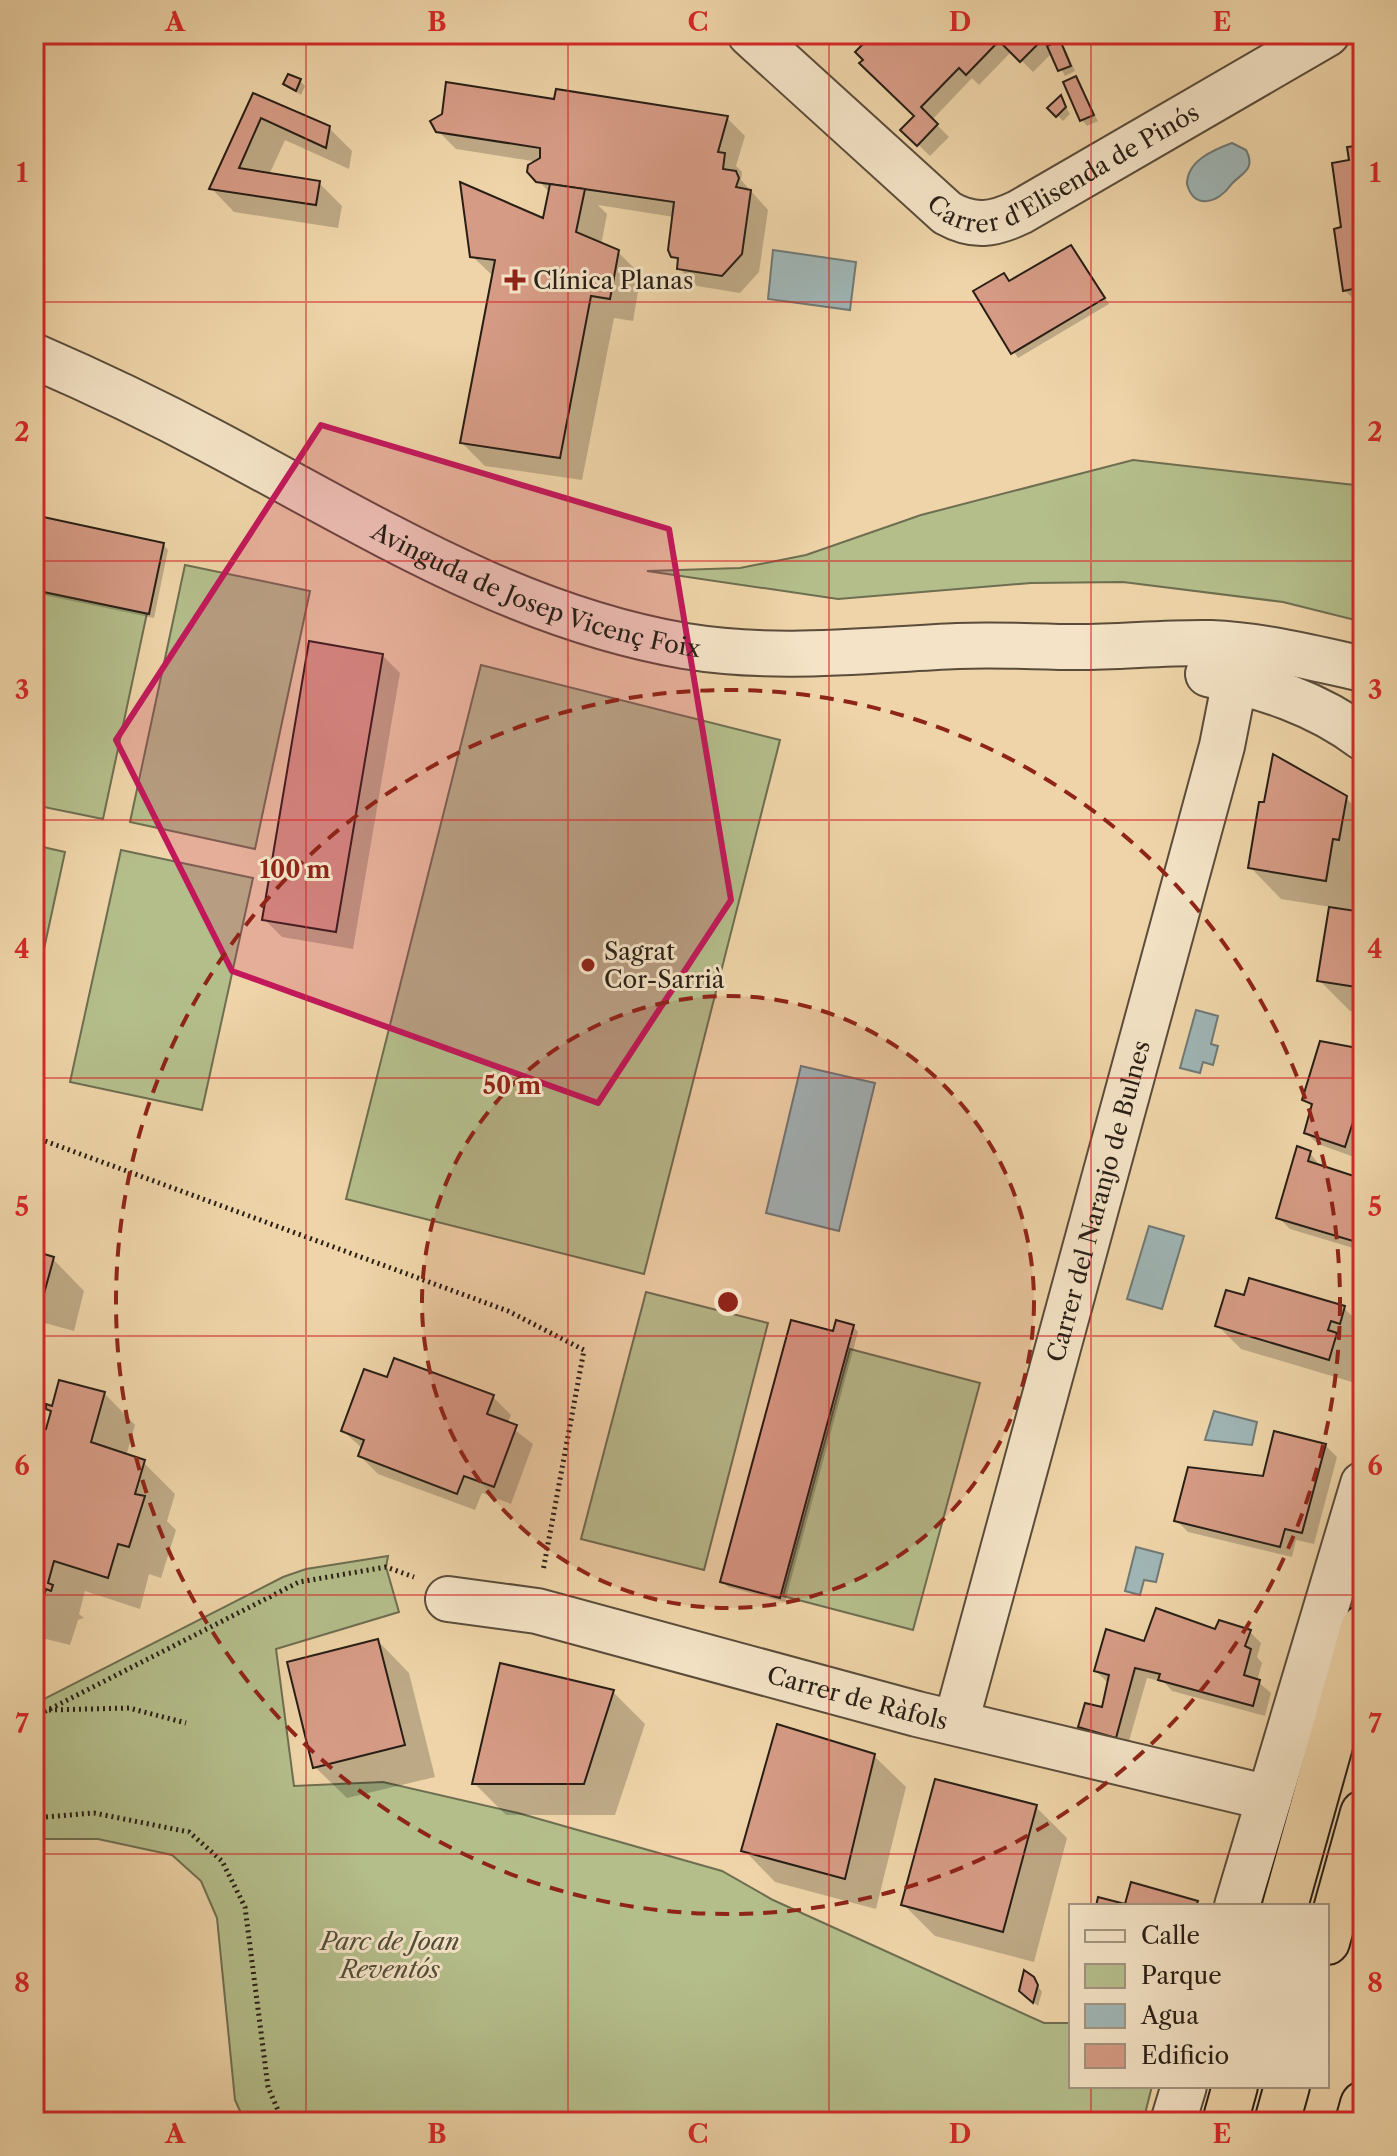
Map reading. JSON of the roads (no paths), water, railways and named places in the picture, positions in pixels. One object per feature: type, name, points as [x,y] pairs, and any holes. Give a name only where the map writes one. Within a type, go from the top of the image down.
[{"type":"highway","points":[[1286,1904],[1363,1628]]},
{"type":"highway","points":[[1329,1935],[1363,1813]]},
{"type":"highway","points":[[1225,2122],[1234,2088]]},
{"type":"highway","points":[[1277,2122],[1286,2088]]},
{"type":"highway","points":[[1358,2122],[1363,2104]]},
{"type":"street","name":"Carrer d'Elisenda de Pinós","points":[[750,34],[947,213],[961,220],[989,224],[1020,212],[1327,34]]},
{"type":"street","name":"Avinguda de Josep Vicenç Foix","points":[[34,356],[100,384],[212,441],[408,550],[509,596],[614,631],[687,646],[766,655],[856,654],[960,646],[1081,647],[1215,643],[1302,655],[1363,669]]},
{"type":"street","name":"Avinguda de Josep Vicenç Foix","points":[[1081,647],[1266,686],[1320,712],[1363,738]]},
{"type":"street","name":"Carrer del Naranjo de Bulnes","points":[[956,1722],[1222,746],[1235,680]]},
{"type":"street","points":[[1238,1904],[1363,1484]]},
{"type":"street","name":"Carrer de Ràfols","points":[[431,1588],[537,1611],[956,1722],[1269,1798]]},
{"type":"street","points":[[1173,2122],[1183,2088]]},
{"type":"water","points":[[1232,143],[1246,150],[1250,163],[1246,171],[1219,197],[1207,201],[1195,198],[1187,184],[1191,169],[1209,153]]},
{"type":"water","points":[[773,250],[856,262],[850,310],[768,299]]},
{"type":"water","points":[[1196,1010],[1218,1016],[1211,1044],[1218,1046],[1213,1065],[1203,1062],[1200,1073],[1180,1068]]},
{"type":"water","points":[[801,1066],[875,1083],[839,1231],[766,1213]]},
{"type":"water","points":[[1149,1226],[1184,1236],[1162,1309],[1127,1299]]},
{"type":"water","points":[[1214,1411],[1257,1422],[1252,1445],[1205,1440]]},
{"type":"water","points":[[1136,1547],[1163,1554],[1156,1582],[1144,1580],[1140,1595],[1125,1591]]},
{"type":"place","name":"Clínica Planas","points":[[515,280]]},
{"type":"place","name":"Sagrat Cor-Sarrià","points":[[588,965]]},
{"type":"park label","name":"Parc de Joan Reventós","points":[[390,1955]]}]
